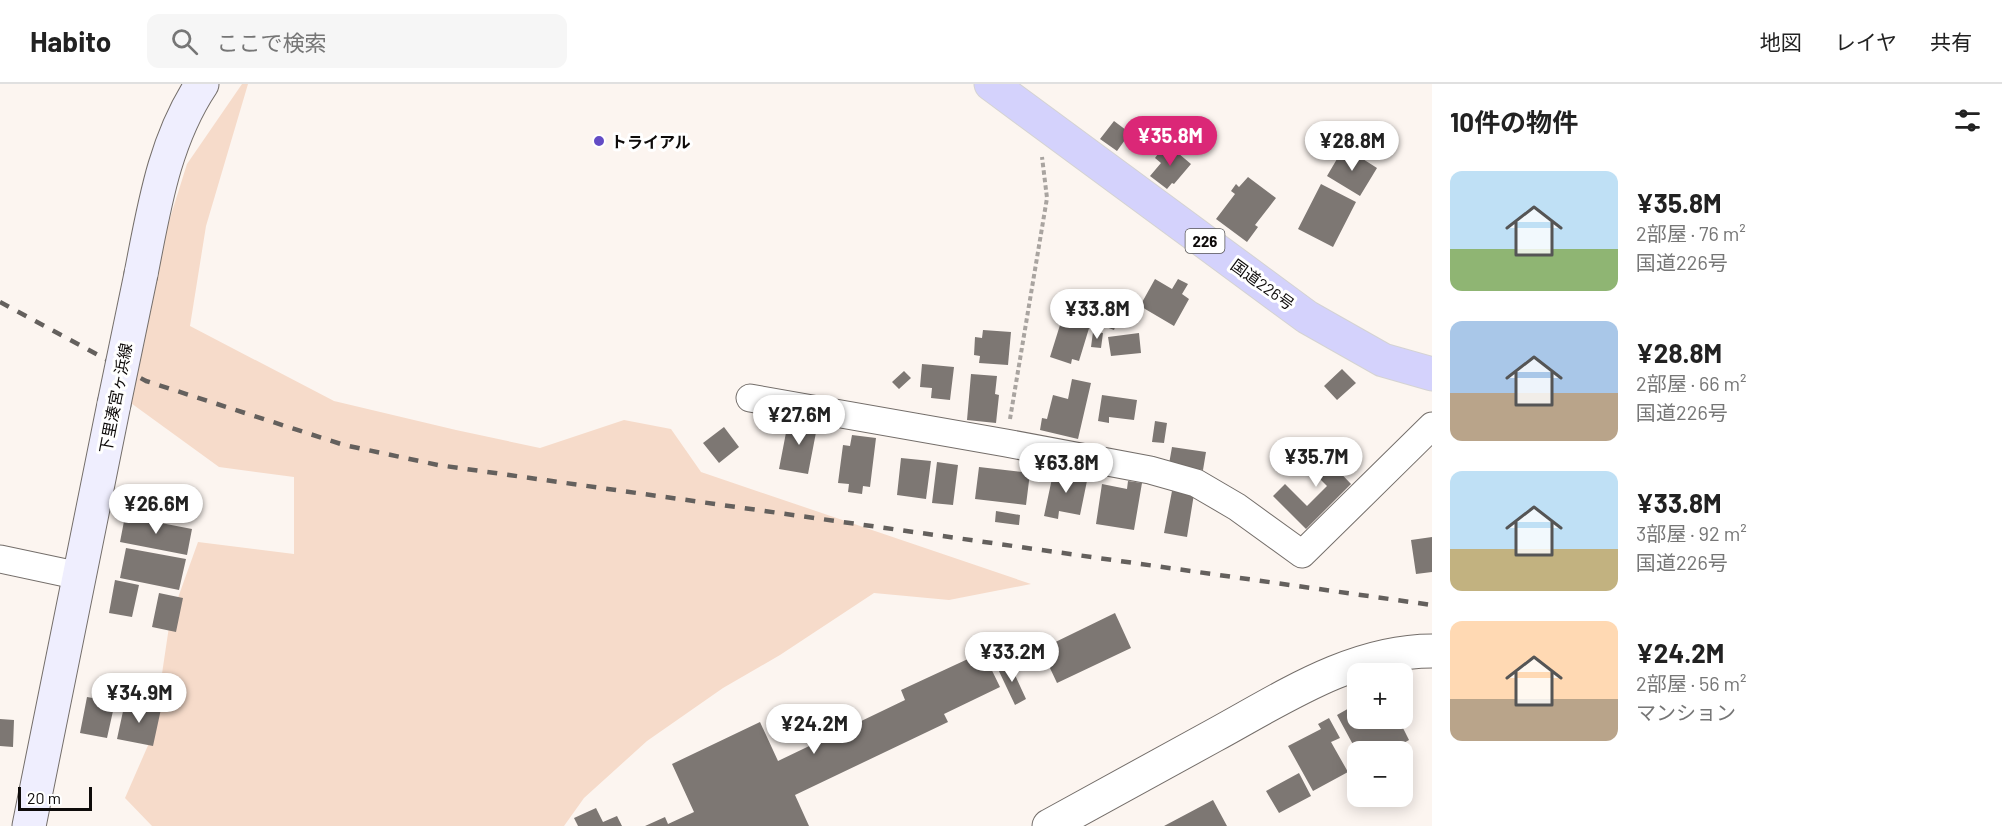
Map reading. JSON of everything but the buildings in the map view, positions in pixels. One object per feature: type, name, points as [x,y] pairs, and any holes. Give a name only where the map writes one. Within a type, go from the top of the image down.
[{"type":"highway","name":"国道226号","points":[[991,84],[1307,317],[1383,360],[1432,374]]},
{"type":"main road","name":"下里湊宮ヶ浜線","points":[[29,826],[160,179],[170,150],[202,84]]},
{"type":"street","points":[[750,398],[1150,470],[1196,483],[1237,507],[1302,554],[1432,426]]},
{"type":"street","points":[[0,559],[80,576]]},
{"type":"street","points":[[1049,826],[1333,672],[1380,658],[1417,651],[1432,651]]},
{"type":"path","points":[[1006,443],[1047,198],[1037,118]]},
{"type":"shaded area","points":[[242,84],[248,84],[206,226],[190,326],[334,401],[540,448],[624,420],[671,429],[701,472],[1031,584],[949,600],[874,593],[780,655],[723,688],[647,741],[584,798],[564,826],[152,826],[125,798],[153,734],[170,620],[198,542],[294,554],[294,477],[219,467],[113,390],[187,164]]},
{"type":"railway","points":[[0,302],[146,381],[344,445],[438,465],[1432,605]]},
{"type":"place","name":"トライアル","points":[[599,141]]}]
